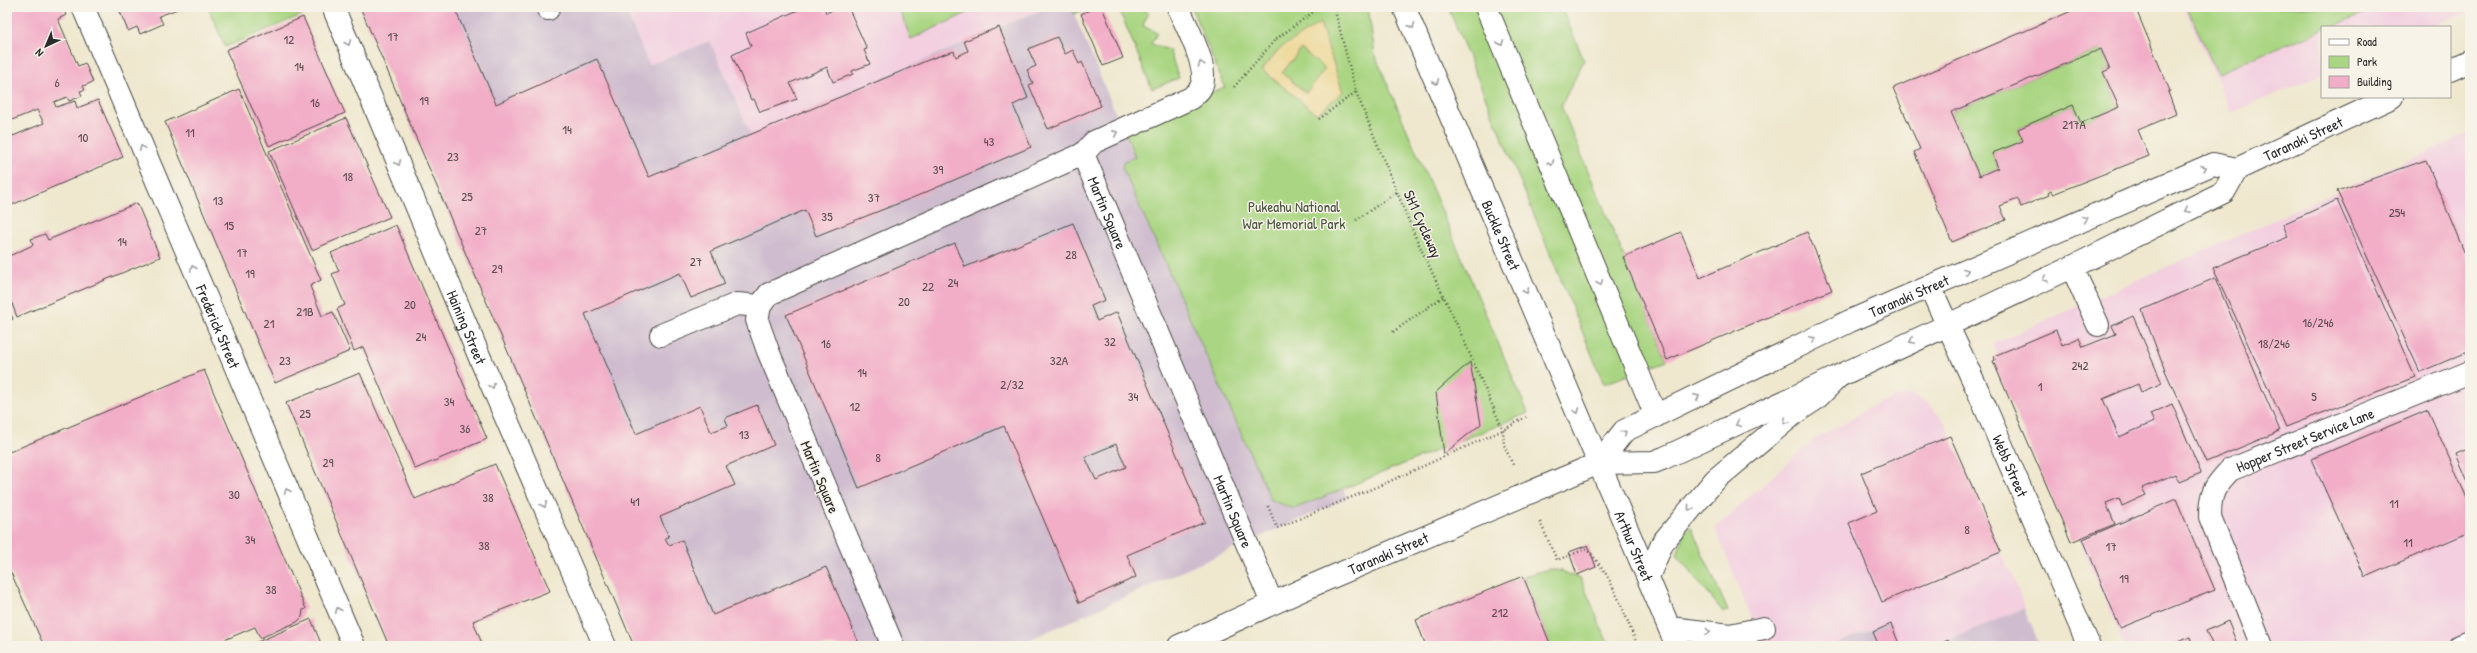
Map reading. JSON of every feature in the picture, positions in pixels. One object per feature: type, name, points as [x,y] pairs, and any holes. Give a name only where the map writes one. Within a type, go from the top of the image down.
[{"type":"main road","name":"Frederick Street","points":[[83,7],[354,646]]},
{"type":"main road","name":"Haining Street","points":[[333,7],[480,358],[605,646]]},
{"type":"main road","points":[[661,335],[737,304],[760,306],[769,294],[1083,154],[1094,142],[1191,98],[1200,90],[1204,75],[1198,53],[1178,7]]},
{"type":"main road","name":"Buckle Street","points":[[1404,7],[1599,463]]},
{"type":"main road","points":[[1486,7],[1656,416]]},
{"type":"main road","points":[[2451,70],[2470,61]]},
{"type":"main road","name":"Taranaki Street","points":[[1179,646],[1272,603],[1599,463],[1654,462],[1837,378],[1947,324],[2072,267],[2224,192],[2237,169],[2390,98]]},
{"type":"main road","name":"Martin Square","points":[[1083,154],[1272,603]]},
{"type":"main road","name":"Taranaki Street","points":[[1599,463],[1624,431],[1850,321],[2212,164],[2237,169]]},
{"type":"main road","points":[[2072,267],[2098,325]]},
{"type":"main road","name":"Webb Street","points":[[1930,287],[2089,646]]},
{"type":"main road","name":"Martin Square","points":[[760,306],[757,320],[768,351],[892,646]]},
{"type":"main road","name":"Hopper Street Service Lane","points":[[2262,646],[2210,517],[2210,501],[2214,487],[2230,470],[2470,372]]},
{"type":"main road","points":[[1648,577],[1663,542],[1715,480],[1796,412],[1816,399],[1837,378]]},
{"type":"main road","name":"Arthur Street","points":[[1599,463],[1673,637],[1739,640],[1764,628]]},
{"type":"main road","points":[[2460,646],[2470,642]]},
{"type":"path","name":"SH1 Cycleway","points":[[1334,7],[1356,92],[1397,192],[1503,430],[1504,445]]},
{"type":"path","points":[[1319,118],[1356,92]]},
{"type":"path","points":[[1356,220],[1397,192]]},
{"type":"path","points":[[1394,332],[1444,296]]},
{"type":"path","points":[[1277,528],[1386,483],[1503,430],[1526,417]]},
{"type":"path","points":[[1557,560],[1586,549],[1596,558],[1608,576],[1638,646]]},
{"type":"shaded area","points":[[360,7],[624,7],[649,65],[710,41],[751,135],[1047,7],[1071,7],[1131,150],[1189,124],[1347,498],[1015,646],[634,646]]},
{"type":"shaded area","points":[[624,7],[1047,7],[751,135],[710,41],[649,65]]},
{"type":"shaded area","points":[[2184,7],[2470,7],[2470,11],[2434,26],[2321,26],[2321,74],[2231,113]]},
{"type":"shaded area","points":[[2470,133],[2470,646],[2125,646],[1993,344]]},
{"type":"shaded area","points":[[1912,395],[1928,403],[1945,422],[2001,552],[2014,577],[2024,608],[1936,646],[1900,646],[1890,622],[1830,646],[1763,646],[1715,528],[1812,441],[1878,403],[1898,396]]},
{"type":"shaded area","points":[[2024,608],[2040,646],[1936,646]]},
{"type":"shaded area","points":[[1891,622],[1900,646],[1830,646]]},
{"type":"green space","points":[[208,7],[299,7],[302,15],[225,47]]},
{"type":"green space","points":[[898,7],[980,7],[911,39]]},
{"type":"green space","points":[[1071,7],[1091,7],[1074,14]]},
{"type":"green space","points":[[1118,7],[1136,7],[1148,12],[1143,26],[1157,33],[1151,44],[1169,50],[1179,78],[1152,89]]},
{"type":"green space","name":"Pukeahu National War Memorial Park","points":[[1191,7],[1368,7],[1375,55],[1528,413],[1294,509],[1271,500],[1122,167],[1124,161],[1135,157],[1123,127],[1225,87]]},
{"type":"green space","points":[[1448,7],[1561,7],[1584,60],[1561,106],[1667,360],[1604,384]]},
{"type":"green space","points":[[2187,7],[2379,7],[2332,26],[2321,26],[2321,30],[2217,73]]},
{"type":"green space","points":[[2101,49],[2110,69],[2103,72],[2119,107],[2081,123],[2073,105],[2018,129],[2023,141],[1992,153],[1998,168],[1979,176],[1951,112]]},
{"type":"green space","points":[[1691,527],[1728,611],[1723,612],[1677,555],[1684,533]]},
{"type":"green space","points":[[1549,569],[1561,571],[1581,579],[1609,646],[1551,646],[1523,576]]},
{"type":"sand","points":[[1320,23],[1343,92],[1317,114],[1262,70],[1279,49]],"holes":[[[1301,49],[1325,69],[1306,93],[1282,73]]]},
{"type":"building","points":[[7,7],[62,7],[66,15],[58,19],[78,66],[85,63],[93,82],[83,86],[85,90],[80,91],[82,96],[69,101],[67,97],[54,102],[56,107],[75,101],[77,108],[98,100],[123,157],[7,207]],"holes":[[[37,110],[44,123],[13,136],[7,122]]]},
{"type":"building","points":[[118,7],[183,7],[159,16],[163,24],[140,34],[137,27],[128,31]]},
{"type":"building","points":[[360,7],[454,7],[496,104],[597,59],[649,177],[933,58],[954,51],[956,57],[968,51],[964,41],[999,27],[1028,98],[1013,105],[1031,147],[917,196],[816,236],[805,210],[711,251],[725,284],[691,298],[680,273],[585,314],[636,434],[700,406],[711,432],[728,426],[725,418],[757,405],[774,445],[726,466],[735,485],[660,517],[669,537],[665,538],[669,545],[682,540],[713,615],[826,567],[860,646],[634,646]]},
{"type":"building","points":[[805,7],[824,7],[826,13],[839,7],[848,7],[867,49],[864,50],[870,64],[852,71],[853,74],[833,82],[827,67],[790,83],[797,99],[760,112],[754,99],[751,100],[732,55],[751,46],[746,33]]},
{"type":"building","points":[[1096,7],[1102,7],[1123,58],[1103,66],[1081,14]]},
{"type":"building","points":[[2075,7],[2135,7],[2170,91],[2168,92],[2176,114],[2138,130],[2149,156],[2053,194],[2051,191],[2048,193],[2049,195],[2021,207],[2018,199],[2000,206],[2006,220],[1952,242],[1914,152],[1920,149],[1893,88],[2076,9]],"holes":[[[2101,49],[2110,69],[2103,72],[2119,107],[2081,123],[2073,105],[2018,129],[2023,141],[1992,153],[1998,168],[1979,176],[1951,112]]]},
{"type":"building","points":[[303,17],[345,113],[269,146],[226,50]]},
{"type":"building","points":[[1057,37],[1065,54],[1073,50],[1079,64],[1082,62],[1101,106],[1048,129],[1029,85],[1033,83],[1027,70],[1036,66],[1028,49]]},
{"type":"building","points":[[239,89],[321,280],[310,286],[322,316],[333,312],[350,351],[275,383],[165,122]]},
{"type":"building","points":[[346,118],[390,217],[312,250],[269,151]]},
{"type":"building","points":[[2426,160],[2470,266],[2470,351],[2420,372],[2337,191]]},
{"type":"building","points":[[2337,200],[2415,377],[2286,427],[2213,268],[2288,237],[2283,224]]},
{"type":"building","points":[[137,203],[160,257],[17,317],[11,301],[7,303],[7,257],[33,245],[31,239],[45,234],[48,240]]},
{"type":"building","points":[[1073,223],[1105,300],[1091,306],[1097,321],[1117,312],[1205,522],[1127,555],[1136,577],[1079,603],[1004,426],[859,488],[786,315],[955,243],[965,267]],"holes":[[[1116,444],[1126,467],[1096,480],[1085,457]]]},
{"type":"building","points":[[396,225],[487,439],[415,469],[363,347],[354,351],[337,309],[345,305],[332,274],[339,271],[331,253]]},
{"type":"building","points":[[1681,232],[1700,278],[1807,232],[1832,290],[1667,360],[1623,257]]},
{"type":"building","points":[[2215,278],[2280,431],[2206,462],[2164,368],[2142,310]]},
{"type":"building","points":[[7,305],[13,319],[7,322]]},
{"type":"building","points":[[2133,316],[2162,383],[2141,392],[2138,384],[2103,399],[2119,437],[2154,422],[2150,414],[2172,404],[2201,473],[2179,482],[2175,474],[2142,488],[2146,495],[2122,506],[2119,498],[2106,503],[2115,524],[2071,542],[1993,361],[1995,360],[1994,356],[2056,330],[2062,345],[2079,338],[2083,347],[2116,334],[2112,326]]},
{"type":"building","points":[[1470,362],[1481,424],[1444,454],[1436,392]]},
{"type":"building","points":[[204,370],[306,609],[303,610],[302,617],[297,622],[260,638],[255,627],[210,646],[44,646],[7,564],[7,453]]},
{"type":"building","points":[[360,373],[415,499],[495,464],[550,591],[473,621],[483,646],[389,646],[286,403]]},
{"type":"building","points":[[2428,410],[2470,505],[2470,532],[2365,577],[2311,459]]},
{"type":"building","points":[[1950,436],[2001,552],[1882,602],[1849,523],[1877,511],[1861,473]]},
{"type":"building","points":[[2470,448],[2470,486],[2456,454]]},
{"type":"building","points":[[2176,499],[2215,590],[2120,628],[2083,539]]},
{"type":"building","points":[[1588,545],[1596,567],[1577,575],[1569,552]]},
{"type":"building","points":[[1523,576],[1551,646],[1426,646],[1416,620]]},
{"type":"building","points":[[311,619],[322,646],[248,646]]},
{"type":"building","points":[[2228,621],[2238,646],[2213,646],[2206,631]]},
{"type":"building","points":[[1891,624],[1900,646],[1879,646],[1873,632]]},
{"type":"building","points":[[2190,637],[2193,646],[2170,646]]},
{"type":"building","points":[[1948,640],[1951,646],[1936,646]]}]
